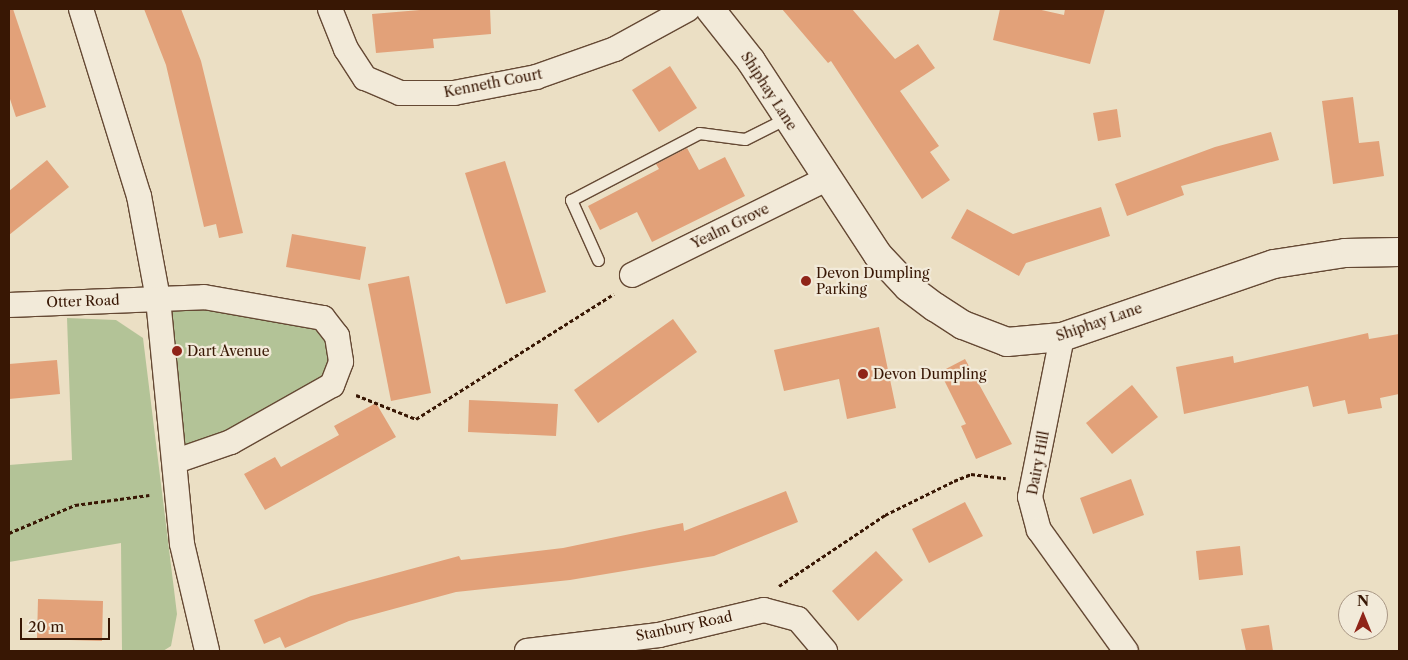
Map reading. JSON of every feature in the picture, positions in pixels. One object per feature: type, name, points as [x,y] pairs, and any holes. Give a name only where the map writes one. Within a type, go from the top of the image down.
[{"type":"street","points":[[80,9],[139,196],[158,299],[176,462],[182,544],[206,651]]},
{"type":"street","name":"Kenneth Court","points":[[330,9],[346,49],[365,78],[400,93],[454,93],[536,77],[614,49],[688,9]]},
{"type":"street","name":"Shiphay Lane","points":[[710,9],[787,118],[878,254],[908,287],[936,307],[963,325],[1007,342],[1062,337],[1274,264],[1345,252],[1399,252]]},
{"type":"street","name":"Yealm Grove","points":[[632,275],[828,178]]},
{"type":"street","name":"Otter Road","points":[[9,304],[214,298],[322,318],[337,336],[342,362],[332,385]]},
{"type":"street","name":"Dairy Hill","points":[[1062,337],[1030,497],[1039,530],[1126,651]]},
{"type":"street","points":[[176,462],[231,442],[332,385]]},
{"type":"street","name":"Stanbury Road","points":[[527,651],[658,635],[725,617],[771,612],[798,619],[825,651]]},
{"type":"lane","points":[[598,260],[571,200],[699,133],[745,139],[787,118]]},
{"type":"path","points":[[332,385],[416,419],[613,294],[632,275]]},
{"type":"path","points":[[771,612],[776,588],[885,515],[971,474],[1010,478]]},
{"type":"path","points":[[9,533],[75,505],[178,491]]},
{"type":"green space","points":[[158,299],[323,318],[332,385],[176,461]]},
{"type":"green space","points":[[67,318],[116,320],[143,338],[177,614],[171,646],[163,651],[122,651],[121,543],[9,562],[9,465],[72,460]]},
{"type":"building","points":[[13,9],[46,107],[16,117],[9,96],[9,10]]},
{"type":"building","points":[[144,9],[181,9],[201,61],[243,233],[219,238],[216,224],[204,227],[166,65]]},
{"type":"building","points":[[432,9],[490,9],[491,34],[433,39],[434,48],[376,53],[372,14]]},
{"type":"building","points":[[782,9],[852,9],[895,59],[918,44],[935,68],[900,91],[939,146],[930,152],[950,180],[922,199],[831,61],[828,63]]},
{"type":"building","points":[[1000,9],[1037,9],[1064,15],[1065,9],[1105,9],[1090,64],[993,40]]},
{"type":"building","points":[[670,66],[697,108],[659,132],[632,90]]},
{"type":"building","points":[[1353,97],[1359,143],[1379,141],[1384,176],[1333,184],[1322,101]]},
{"type":"building","points":[[1117,109],[1121,137],[1098,141],[1093,113]]},
{"type":"building","points":[[1271,132],[1279,160],[1181,186],[1184,195],[1127,216],[1115,184],[1215,147]]},
{"type":"building","points":[[687,148],[699,170],[725,157],[745,196],[652,242],[637,212],[600,230],[588,206],[659,169],[656,164]]},
{"type":"building","points":[[47,160],[69,187],[9,235],[9,191]]},
{"type":"building","points":[[505,161],[546,292],[506,304],[465,173]]},
{"type":"building","points":[[1101,207],[1110,236],[1026,263],[1019,276],[951,238],[967,209],[1013,234]]},
{"type":"building","points":[[292,234],[366,247],[360,280],[286,267]]},
{"type":"building","points":[[409,276],[431,393],[391,401],[368,284]]},
{"type":"building","points":[[673,319],[697,352],[598,423],[574,390]]},
{"type":"building","name":"Devon Dumpling","points":[[879,327],[896,408],[847,419],[839,379],[784,391],[774,350]]},
{"type":"building","points":[[1368,333],[1369,339],[1399,334],[1399,394],[1380,398],[1382,408],[1348,414],[1345,400],[1313,407],[1308,386],[1184,414],[1176,367],[1233,356],[1234,363]]},
{"type":"building","points":[[965,359],[1012,444],[976,459],[961,426],[966,424],[940,372]]},
{"type":"building","points":[[57,360],[60,394],[9,399],[9,364]]},
{"type":"building","points":[[1132,385],[1158,417],[1112,454],[1086,423]]},
{"type":"building","points":[[469,400],[558,404],[556,436],[468,432]]},
{"type":"building","points":[[376,403],[396,437],[265,510],[244,474],[275,457],[281,467],[339,435],[334,426]]},
{"type":"building","points":[[1131,479],[1144,515],[1093,534],[1080,498]]},
{"type":"building","points":[[786,491],[798,522],[714,556],[570,580],[456,592],[349,621],[285,648],[280,637],[264,644],[254,620],[311,596],[459,556],[461,560],[563,548],[683,523],[684,531]]},
{"type":"building","points":[[965,502],[983,536],[929,563],[912,529]]},
{"type":"building","points":[[1240,546],[1243,575],[1199,580],[1196,551]]},
{"type":"building","points":[[876,551],[903,580],[858,621],[832,591]]},
{"type":"building","points":[[38,599],[103,601],[102,641],[37,639]]},
{"type":"building","points":[[1269,625],[1273,651],[1246,651],[1241,629]]},
{"type":"place","name":"Devon Dumpling Parking","points":[[806,281]]},
{"type":"place","name":"Dart Avenue","points":[[177,351]]},
{"type":"place","name":"Devon Dumpling","points":[[863,374]]}]
